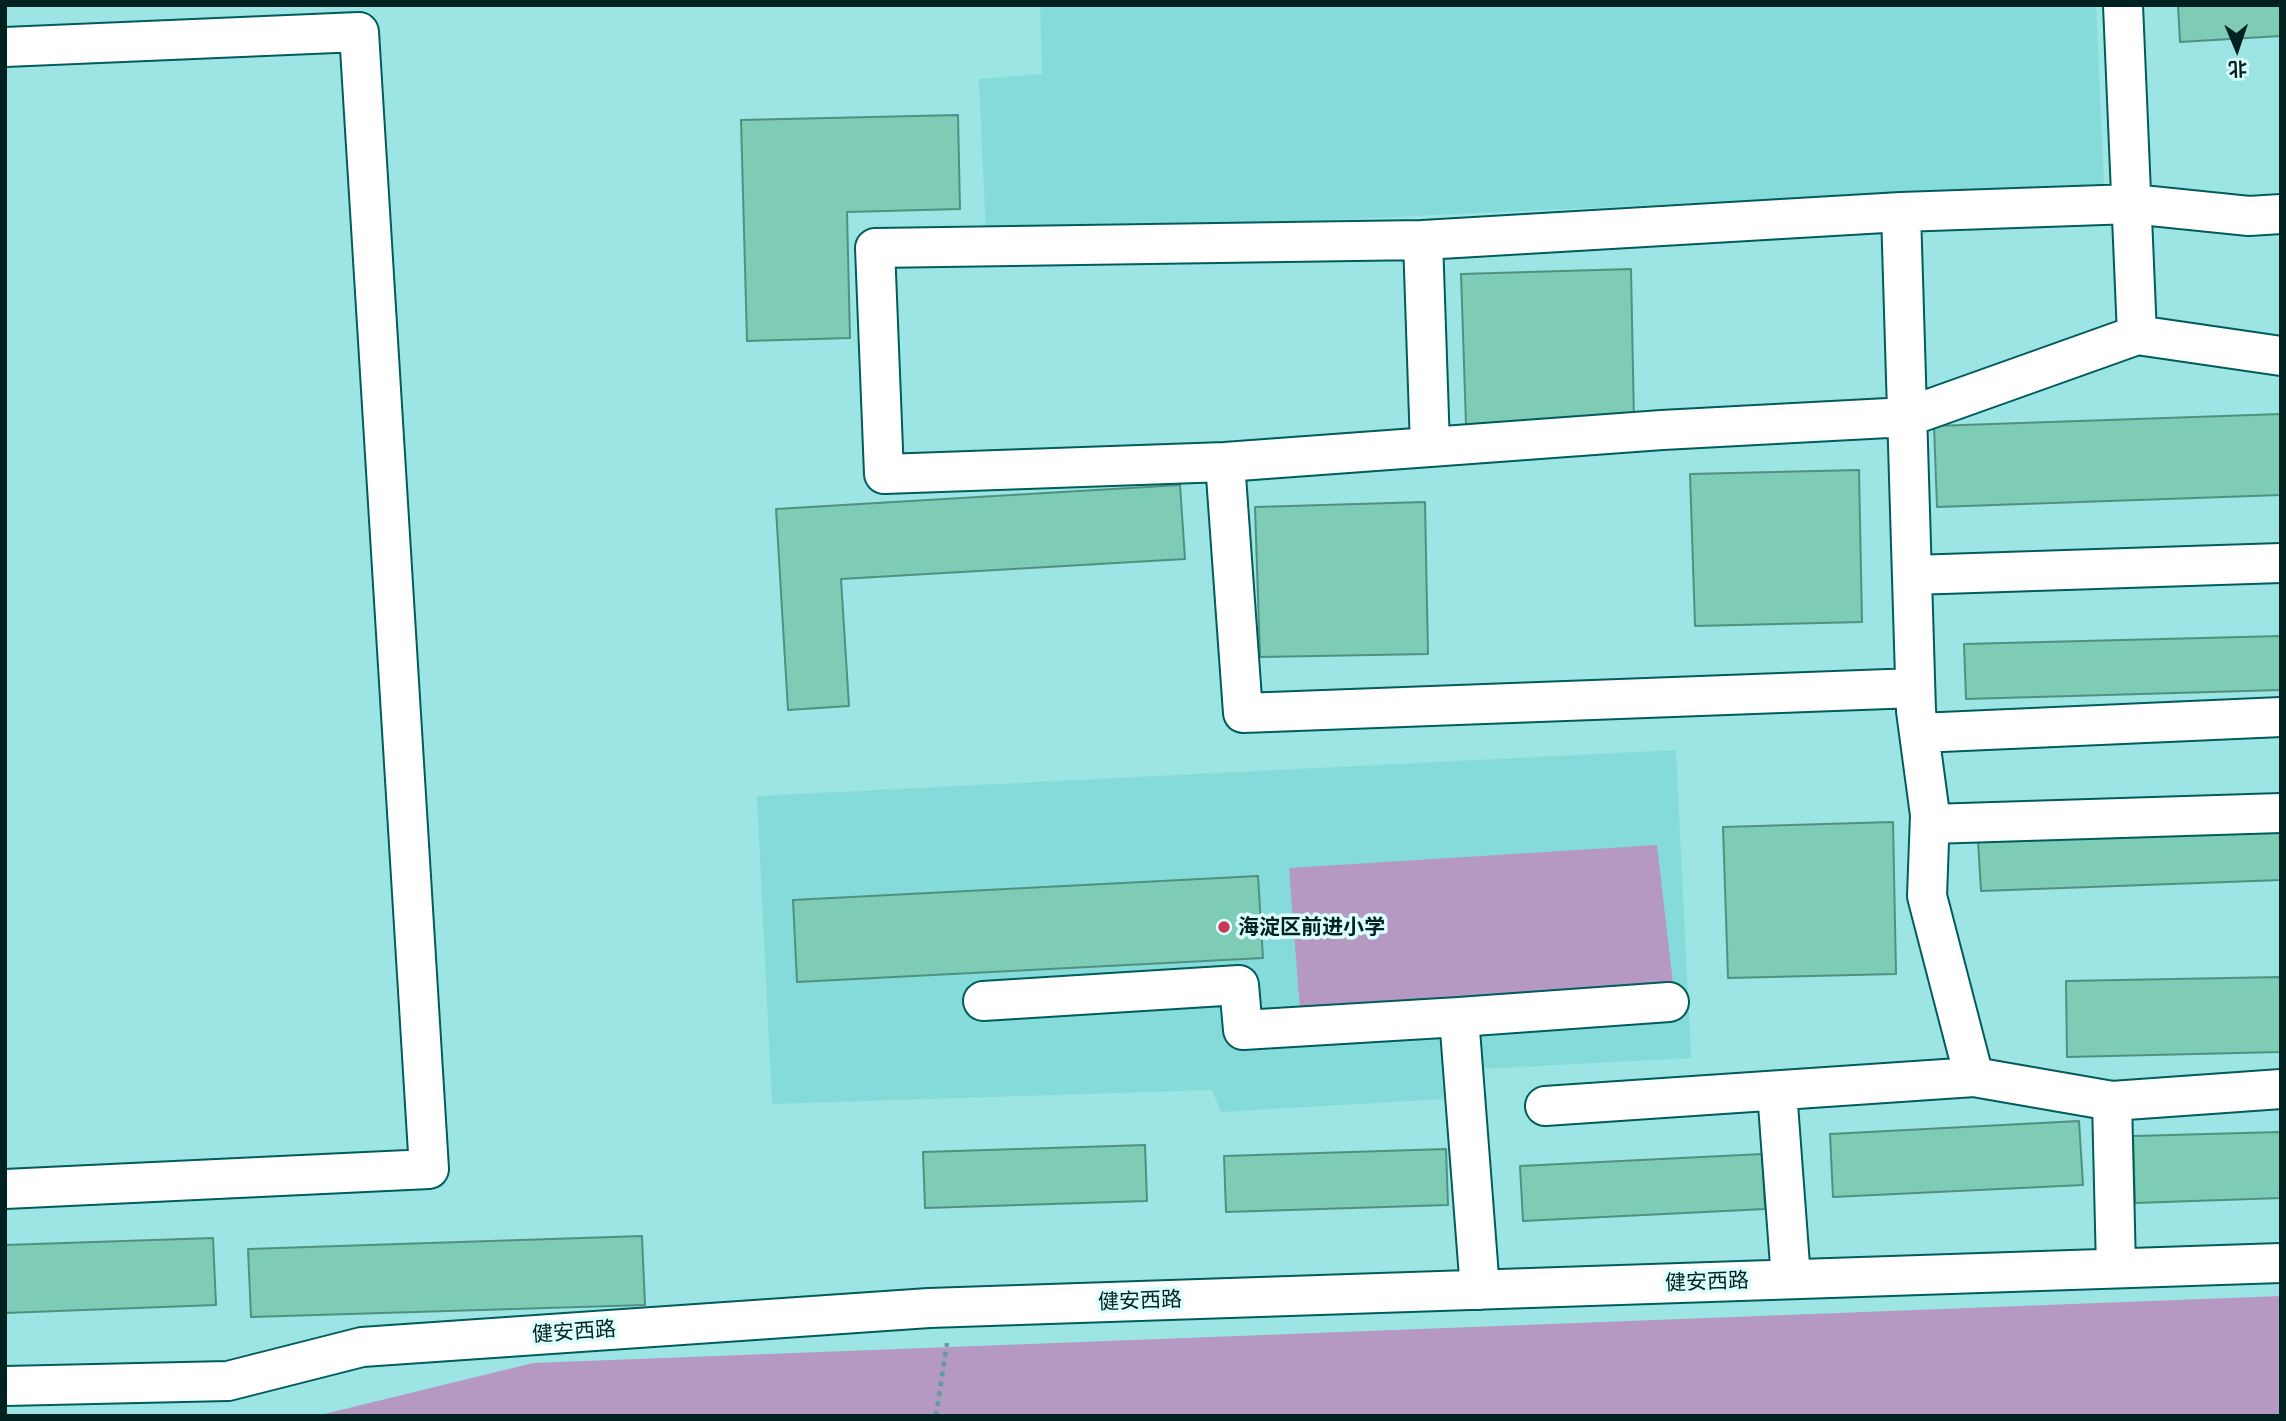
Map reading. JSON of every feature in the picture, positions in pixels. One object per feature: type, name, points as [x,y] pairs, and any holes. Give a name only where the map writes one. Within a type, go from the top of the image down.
[{"type":"street","points":[[2123,5],[2137,335]]},
{"type":"street","points":[[5,47],[359,32],[429,1169],[5,1188]]},
{"type":"street","points":[[2281,214],[2249,216],[2132,204],[1901,212],[1423,240],[875,248],[884,474],[1225,462],[1662,430],[1907,417],[2137,335],[2281,356]]},
{"type":"street","points":[[1901,212],[1915,688],[1930,824],[1927,896],[1974,1077]]},
{"type":"street","points":[[1423,240],[1430,447]]},
{"type":"street","points":[[1225,462],[1243,713],[1915,688]]},
{"type":"street","points":[[1912,575],[2281,563]]},
{"type":"street","points":[[1919,733],[2281,718]]},
{"type":"street","points":[[1930,824],[2281,813]]},
{"type":"street","points":[[982,1001],[1239,985],[1243,1030],[1669,1002]]},
{"type":"street","points":[[1459,1017],[1480,1290]]},
{"type":"street","points":[[1545,1106],[1974,1077],[2112,1101],[2281,1089]]},
{"type":"street","points":[[1777,1091],[1791,1279]]},
{"type":"street","points":[[2112,1101],[2116,1268]]},
{"type":"street","name":"健安西路","points":[[5,1386],[228,1381],[362,1347],[953,1308],[2281,1263]]},
{"type":"path","points":[[936,1416],[953,1308]]},
{"type":"shaded area","points":[[1040,5],[2096,5],[2104,184],[986,236],[979,79],[1042,74]]},
{"type":"shaded area","name":"海淀区前进小学","points":[[1676,750],[1691,1058],[1443,1071],[1444,1099],[1221,1112],[1212,1090],[772,1104],[757,796]]},
{"type":"shaded area","points":[[1657,845],[1674,992],[1301,1022],[1289,868]]},
{"type":"shaded area","points":[[2281,1296],[2281,1416],[316,1416],[533,1363]]},
{"type":"building","points":[[2178,5],[2281,5],[2281,36],[2180,42]]},
{"type":"building","points":[[958,115],[960,209],[847,212],[850,338],[747,341],[741,120]]},
{"type":"building","points":[[1631,269],[1634,421],[1466,424],[1461,274]]},
{"type":"building","points":[[2281,414],[2281,495],[1937,507],[1934,426]]},
{"type":"building","points":[[1859,470],[1862,622],[1695,626],[1690,474]]},
{"type":"building","points":[[1180,485],[1185,559],[841,579],[849,706],[788,710],[776,509]]},
{"type":"building","points":[[1425,502],[1428,654],[1260,657],[1255,507]]},
{"type":"building","points":[[2281,636],[2281,690],[1966,699],[1964,644]]},
{"type":"building","points":[[1893,822],[1896,974],[1728,978],[1723,827]]},
{"type":"building","points":[[2281,829],[2281,880],[1981,891],[1978,841]]},
{"type":"building","points":[[1258,876],[1263,958],[797,982],[793,900]]},
{"type":"building","points":[[2281,977],[2281,1052],[2067,1057],[2066,981]]},
{"type":"building","points":[[2079,1121],[2083,1185],[1833,1197],[1830,1134]]},
{"type":"building","points":[[2281,1132],[2281,1198],[2135,1203],[2133,1136]]},
{"type":"building","points":[[1145,1145],[1147,1201],[925,1208],[923,1152]]},
{"type":"building","points":[[1446,1149],[1448,1205],[1226,1212],[1224,1156]]},
{"type":"building","points":[[1762,1154],[1765,1209],[1523,1221],[1520,1166]]},
{"type":"building","points":[[642,1236],[645,1305],[251,1317],[248,1249]]},
{"type":"building","points":[[213,1238],[216,1305],[5,1313],[5,1245]]},
{"type":"place","name":"海淀区前进小学","points":[[1224,927]]}]
